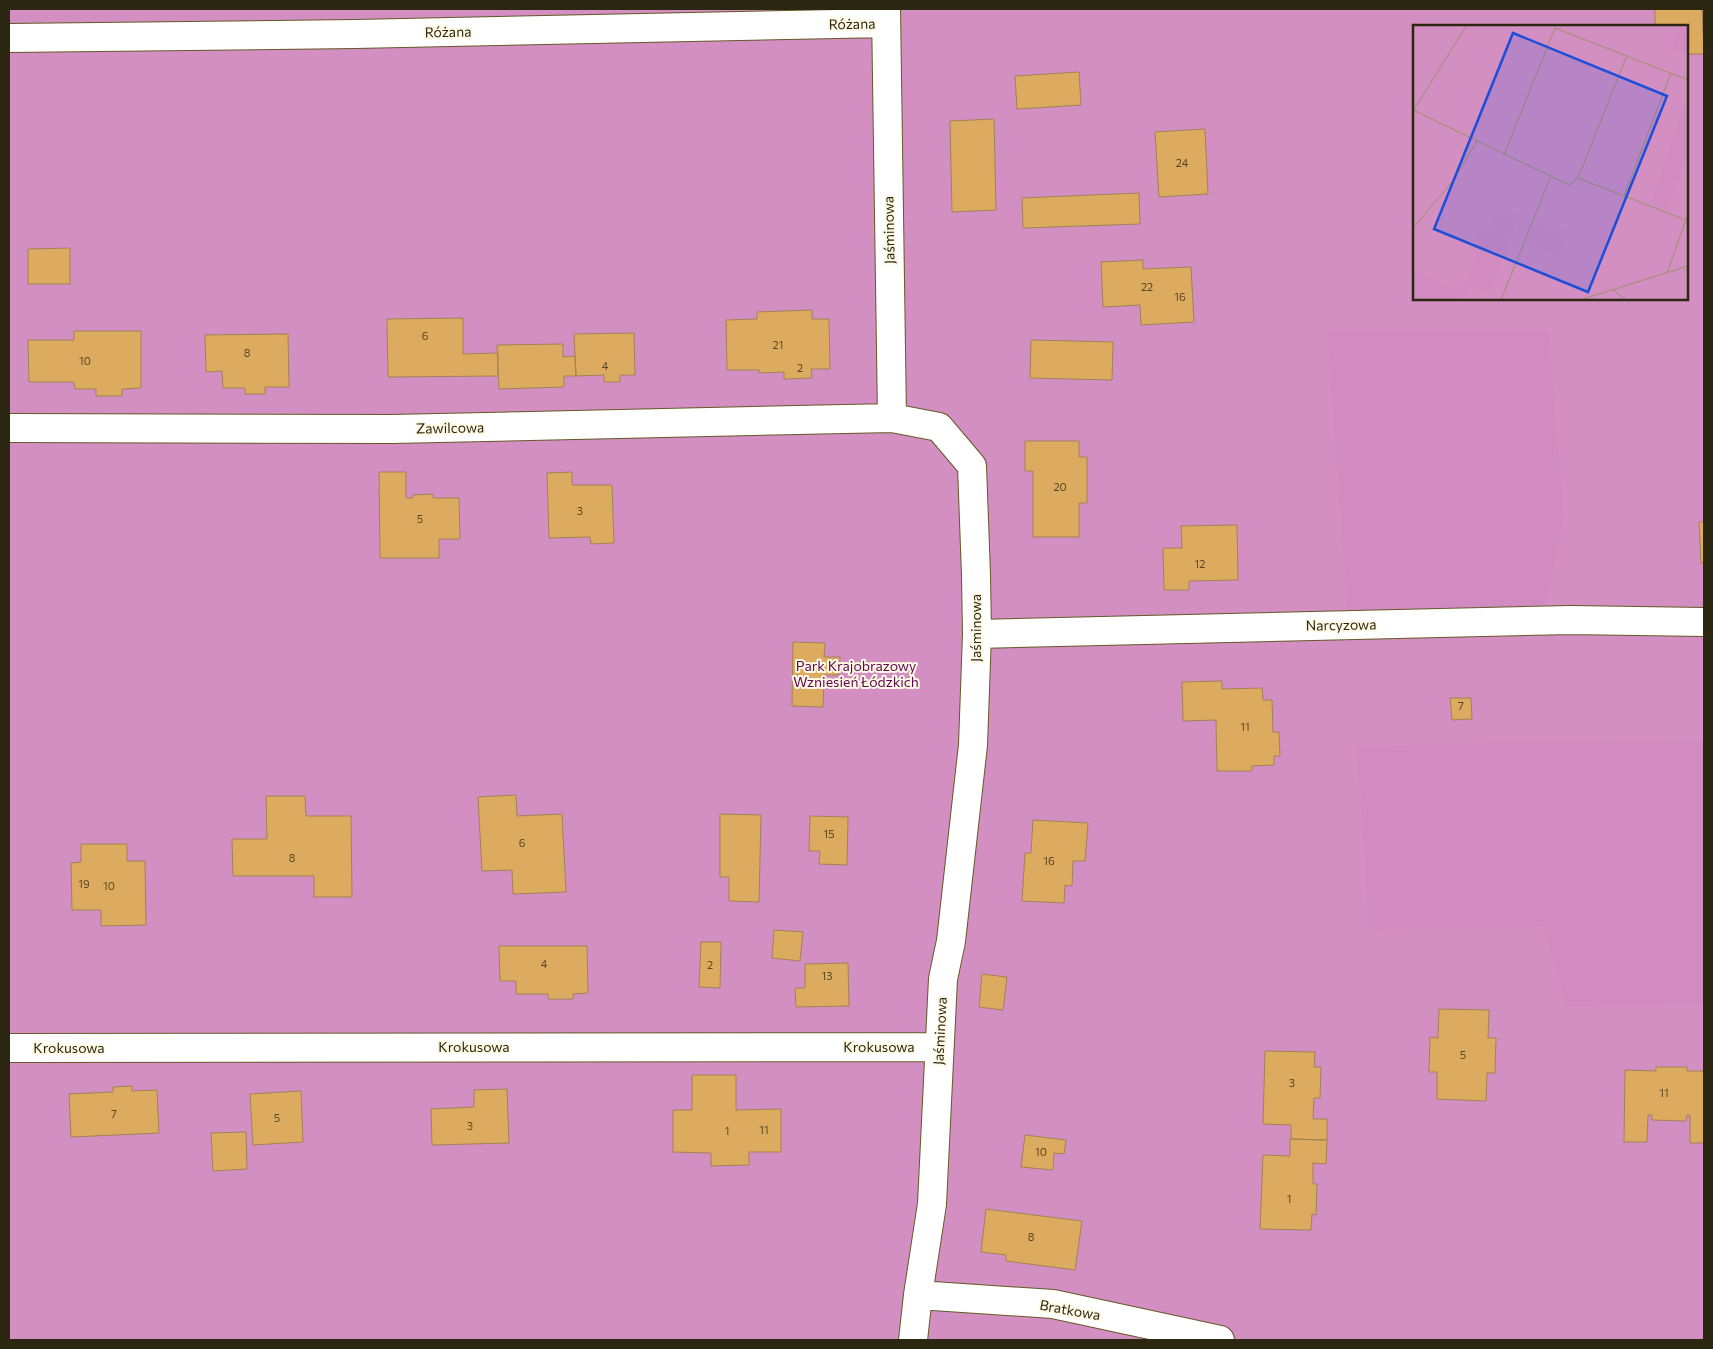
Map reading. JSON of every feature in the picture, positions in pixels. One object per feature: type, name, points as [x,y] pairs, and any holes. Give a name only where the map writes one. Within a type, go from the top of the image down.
[{"type":"street","name":"Różana","points":[[9,38],[356,34],[886,16]]},
{"type":"street","name":"Jaśminowa","points":[[886,16],[892,418],[939,427],[972,466],[977,634],[973,745],[951,941],[943,979],[932,1204],[913,1340]]},
{"type":"street","name":"Zawilcowa","points":[[9,428],[392,429],[892,418]]},
{"type":"street","name":"Narcyzowa","points":[[977,634],[1570,620],[1704,622]]},
{"type":"street","name":"Krokusowa","points":[[9,1048],[939,1047]]},
{"type":"street","name":"Bratkowa","points":[[918,1295],[1053,1304],[1220,1340]]},
{"type":"green space","name":"Park Krajobrazowy Wzniesień Łódzkich","points":[[9,9],[1704,9],[1704,1340],[9,1340]]},
{"type":"shaded area","points":[[1327,330],[1548,331],[1564,519],[1543,620],[1348,614]]},
{"type":"shaded area","points":[[1704,741],[1704,1003],[1566,1007],[1544,927],[1369,930],[1361,798],[1355,747],[1494,742]]},
{"type":"building","points":[[1655,9],[1702,9],[1704,54],[1688,54],[1688,25],[1655,25]]},
{"type":"building","points":[[1079,72],[1081,105],[1017,109],[1015,76]]},
{"type":"building","points":[[994,119],[996,210],[952,212],[950,121]]},
{"type":"building","points":[[1205,129],[1208,194],[1159,197],[1155,132]]},
{"type":"building","points":[[1139,193],[1140,224],[1023,228],[1022,198]]},
{"type":"building","points":[[70,248],[70,284],[28,284],[28,249]]},
{"type":"building","points":[[1143,260],[1143,269],[1191,267],[1194,322],[1141,325],[1140,305],[1103,307],[1101,262]]},
{"type":"building","points":[[812,310],[812,319],[829,319],[830,369],[811,369],[812,378],[784,379],[784,372],[759,373],[759,370],[727,370],[726,320],[757,319],[757,312]]},
{"type":"building","points":[[463,318],[463,354],[498,353],[498,376],[388,377],[387,319]]},
{"type":"building","points":[[74,331],[141,331],[141,388],[122,389],[122,396],[96,396],[96,389],[75,389],[74,382],[29,382],[28,340],[74,340]]},
{"type":"building","points":[[634,333],[635,375],[620,375],[620,382],[604,382],[604,375],[576,376],[574,334]]},
{"type":"building","points":[[288,334],[289,387],[265,387],[265,394],[245,394],[245,388],[223,388],[222,371],[206,372],[205,335]]},
{"type":"building","points":[[1031,340],[1113,342],[1112,380],[1030,378]]},
{"type":"building","points":[[563,344],[563,357],[575,356],[576,376],[564,376],[564,387],[499,389],[497,345]]},
{"type":"building","points":[[1025,441],[1079,441],[1079,457],[1087,457],[1087,503],[1079,503],[1079,537],[1033,537],[1033,471],[1025,471]]},
{"type":"building","points":[[379,472],[406,472],[406,498],[413,498],[413,495],[433,494],[433,498],[459,498],[460,539],[439,539],[439,558],[380,558]]},
{"type":"building","points":[[572,472],[572,485],[612,485],[614,543],[591,544],[590,537],[549,538],[547,473]]},
{"type":"building","points":[[1699,522],[1704,522],[1704,563],[1701,563]]},
{"type":"building","points":[[1237,525],[1238,580],[1189,581],[1189,590],[1164,590],[1163,548],[1182,548],[1181,526]]},
{"type":"building","points":[[793,642],[825,643],[824,657],[840,657],[839,675],[824,675],[823,707],[792,706]]},
{"type":"building","points":[[1222,681],[1222,689],[1262,688],[1263,700],[1272,700],[1273,732],[1279,732],[1280,756],[1274,756],[1274,765],[1252,766],[1252,771],[1217,771],[1216,720],[1183,721],[1182,682]]},
{"type":"building","points":[[1450,698],[1471,698],[1472,719],[1452,720]]},
{"type":"building","points":[[516,795],[517,816],[562,814],[566,892],[513,894],[512,870],[482,871],[478,797]]},
{"type":"building","points":[[266,796],[305,796],[306,816],[351,816],[352,897],[314,897],[314,876],[233,876],[232,839],[267,839]]},
{"type":"building","points":[[720,814],[761,815],[759,902],[729,901],[729,877],[720,877]]},
{"type":"building","points":[[810,816],[848,817],[847,865],[819,864],[820,851],[809,851]]},
{"type":"building","points":[[1033,820],[1088,823],[1085,861],[1073,861],[1072,886],[1065,885],[1064,903],[1022,901],[1025,853],[1031,853]]},
{"type":"building","points":[[81,844],[127,844],[127,861],[145,861],[146,925],[101,926],[101,910],[72,910],[71,863],[81,862]]},
{"type":"building","points":[[774,930],[803,932],[800,961],[772,958]]},
{"type":"building","points":[[701,942],[721,942],[720,988],[699,987]]},
{"type":"building","points":[[499,946],[587,946],[588,993],[573,994],[573,999],[548,999],[548,994],[516,994],[516,981],[500,981]]},
{"type":"building","points":[[848,963],[849,1006],[796,1007],[795,988],[805,988],[805,964]]},
{"type":"building","points":[[982,974],[1007,977],[1003,1010],[979,1007]]},
{"type":"building","points":[[1439,1009],[1489,1010],[1488,1038],[1496,1038],[1495,1073],[1487,1073],[1486,1101],[1437,1099],[1437,1072],[1429,1072],[1430,1037],[1438,1038]]},
{"type":"building","points":[[1265,1051],[1315,1052],[1314,1067],[1321,1067],[1320,1098],[1314,1098],[1313,1119],[1327,1119],[1327,1140],[1291,1139],[1291,1125],[1263,1124]]},
{"type":"building","points":[[1656,1067],[1687,1067],[1687,1071],[1704,1071],[1704,1143],[1690,1143],[1690,1115],[1687,1115],[1686,1121],[1652,1120],[1652,1115],[1648,1115],[1647,1142],[1624,1142],[1625,1070],[1656,1071]]},
{"type":"building","points":[[692,1075],[736,1075],[736,1110],[781,1109],[781,1152],[749,1152],[749,1165],[711,1166],[711,1153],[673,1152],[673,1110],[692,1110]]},
{"type":"building","points":[[132,1086],[132,1091],[157,1090],[159,1133],[71,1137],[69,1094],[113,1092],[113,1087]]},
{"type":"building","points":[[507,1089],[509,1143],[432,1145],[431,1109],[474,1107],[474,1090]]},
{"type":"building","points":[[301,1091],[303,1142],[253,1145],[250,1094]]},
{"type":"building","points":[[246,1132],[247,1169],[213,1171],[211,1133]]},
{"type":"building","points":[[1025,1135],[1066,1140],[1064,1154],[1054,1153],[1053,1170],[1021,1167]]},
{"type":"building","points":[[1290,1139],[1327,1140],[1326,1164],[1313,1163],[1313,1184],[1317,1184],[1316,1215],[1312,1214],[1311,1230],[1260,1229],[1263,1155],[1290,1156]]},
{"type":"building","points":[[986,1209],[1082,1221],[1075,1270],[1006,1261],[1006,1255],[981,1252]]}]
